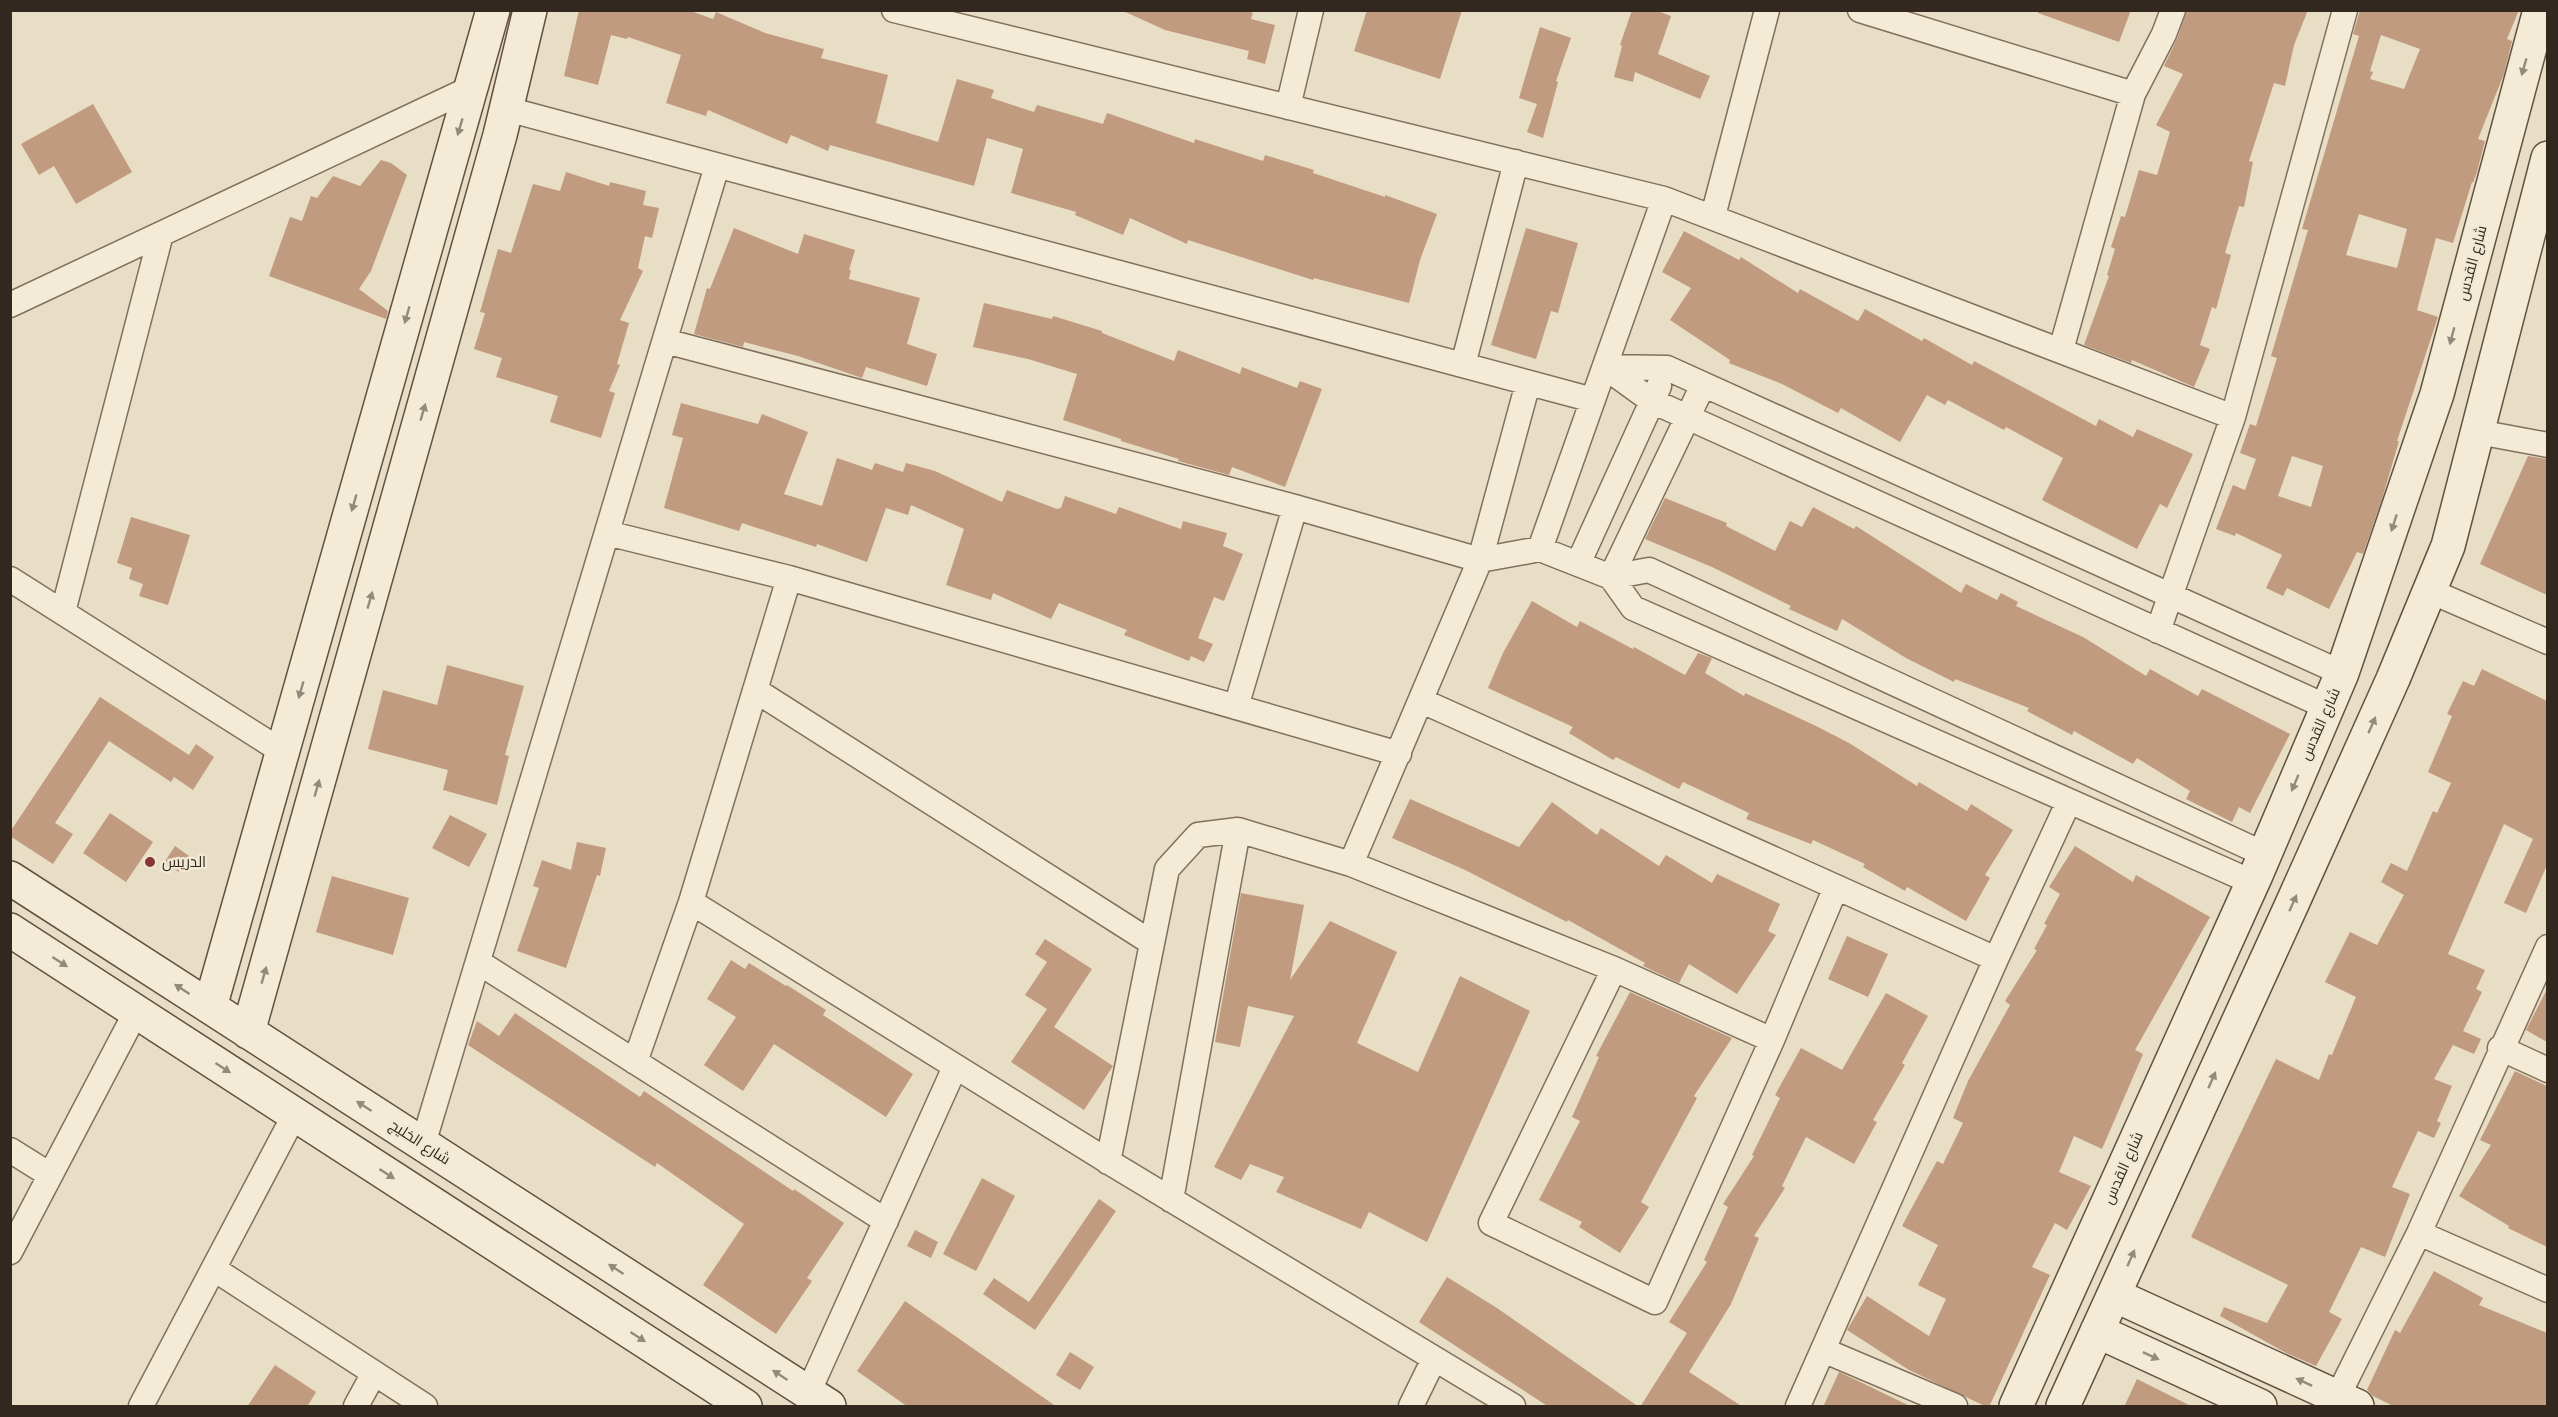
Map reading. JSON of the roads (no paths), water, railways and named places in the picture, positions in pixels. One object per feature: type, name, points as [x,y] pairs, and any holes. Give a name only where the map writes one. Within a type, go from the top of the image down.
[{"type":"street","points":[[210,1007],[493,10]]},
{"type":"street","points":[[248,1032],[507,109],[530,10]]},
{"type":"street","points":[[894,10],[924,14],[1664,199],[2233,417]]},
{"type":"street","points":[[1288,106],[1311,10]]},
{"type":"street","points":[[1713,216],[1767,10]]},
{"type":"street","points":[[1860,10],[2133,94]]},
{"type":"street","points":[[2061,350],[2133,94],[2164,34],[2173,10]]},
{"type":"street","points":[[2158,631],[2233,417],[2344,10]]},
{"type":"street","name":"شارع القدس","points":[[2016,1407],[2258,868],[2342,673],[2437,394],[2540,10]]},
{"type":"street","points":[[10,305],[471,88]]},
{"type":"street","points":[[507,109],[1593,400]]},
{"type":"street","points":[[2063,1407],[2302,882],[2448,546],[2547,158]]},
{"type":"street","points":[[1463,365],[1516,162]]},
{"type":"street","points":[[423,1144],[717,166]]},
{"type":"street","points":[[1540,549],[1664,199]]},
{"type":"street","points":[[63,612],[161,234]]},
{"type":"street","points":[[665,341],[1295,507],[1480,560],[1540,549],[1611,577],[1649,570],[2258,868]]},
{"type":"street","points":[[1605,367],[1667,368],[2342,673]]},
{"type":"street","points":[[1605,367],[1652,401],[2327,707]]},
{"type":"street","points":[[1578,564],[1667,368]]},
{"type":"street","points":[[1351,864],[1480,560],[1528,383]]},
{"type":"street","points":[[1611,577],[1686,416],[1703,385]]},
{"type":"street","points":[[2478,432],[2547,445]]},
{"type":"street","points":[[1236,707],[1295,507]]},
{"type":"street","points":[[607,533],[789,578],[1399,754]]},
{"type":"street","points":[[1611,577],[1633,608],[2069,801],[2258,868]]},
{"type":"street","points":[[635,1062],[691,902],[789,578]]},
{"type":"street","points":[[10,579],[283,752]]},
{"type":"street","points":[[2430,591],[2547,642]]},
{"type":"street","points":[[755,690],[1152,943]]},
{"type":"street","points":[[1422,701],[1996,959]]},
{"type":"street","points":[[1798,1407],[1996,959],[2069,801]]},
{"type":"street","points":[[1171,1200],[1238,830]]},
{"type":"street","points":[[1108,1162],[1167,869],[1198,835],[1238,830],[1351,864],[1614,969],[1772,1040]]},
{"type":"street","name":"شارع الخليج","points":[[10,878],[819,1400]]},
{"type":"street","points":[[1614,969],[1491,1223],[1655,1302],[1772,1040],[1836,887]]},
{"type":"street","points":[[691,902],[1108,1162],[1513,1407]]},
{"type":"street","points":[[10,930],[745,1407]]},
{"type":"street","points":[[2114,1295],[2342,1404],[2547,947]]},
{"type":"street","points":[[478,962],[886,1221]]},
{"type":"street","points":[[10,1252],[136,1011]]},
{"type":"street","points":[[2500,1048],[2547,1070]]},
{"type":"street","points":[[819,1400],[886,1221],[955,1067]]},
{"type":"street","points":[[141,1407],[295,1114]]},
{"type":"street","points":[[10,1150],[50,1176]]},
{"type":"street","points":[[2419,1233],[2547,1290]]},
{"type":"street","points":[[214,1269],[425,1407]]},
{"type":"street","points":[[2097,1332],[2260,1407]]},
{"type":"street","points":[[1823,1350],[1955,1407]]},
{"type":"street","points":[[1411,1407],[1434,1359]]},
{"type":"street","points":[[356,1407],[374,1373]]},
{"type":"place","name":"الدريس","points":[[150,862]]}]
